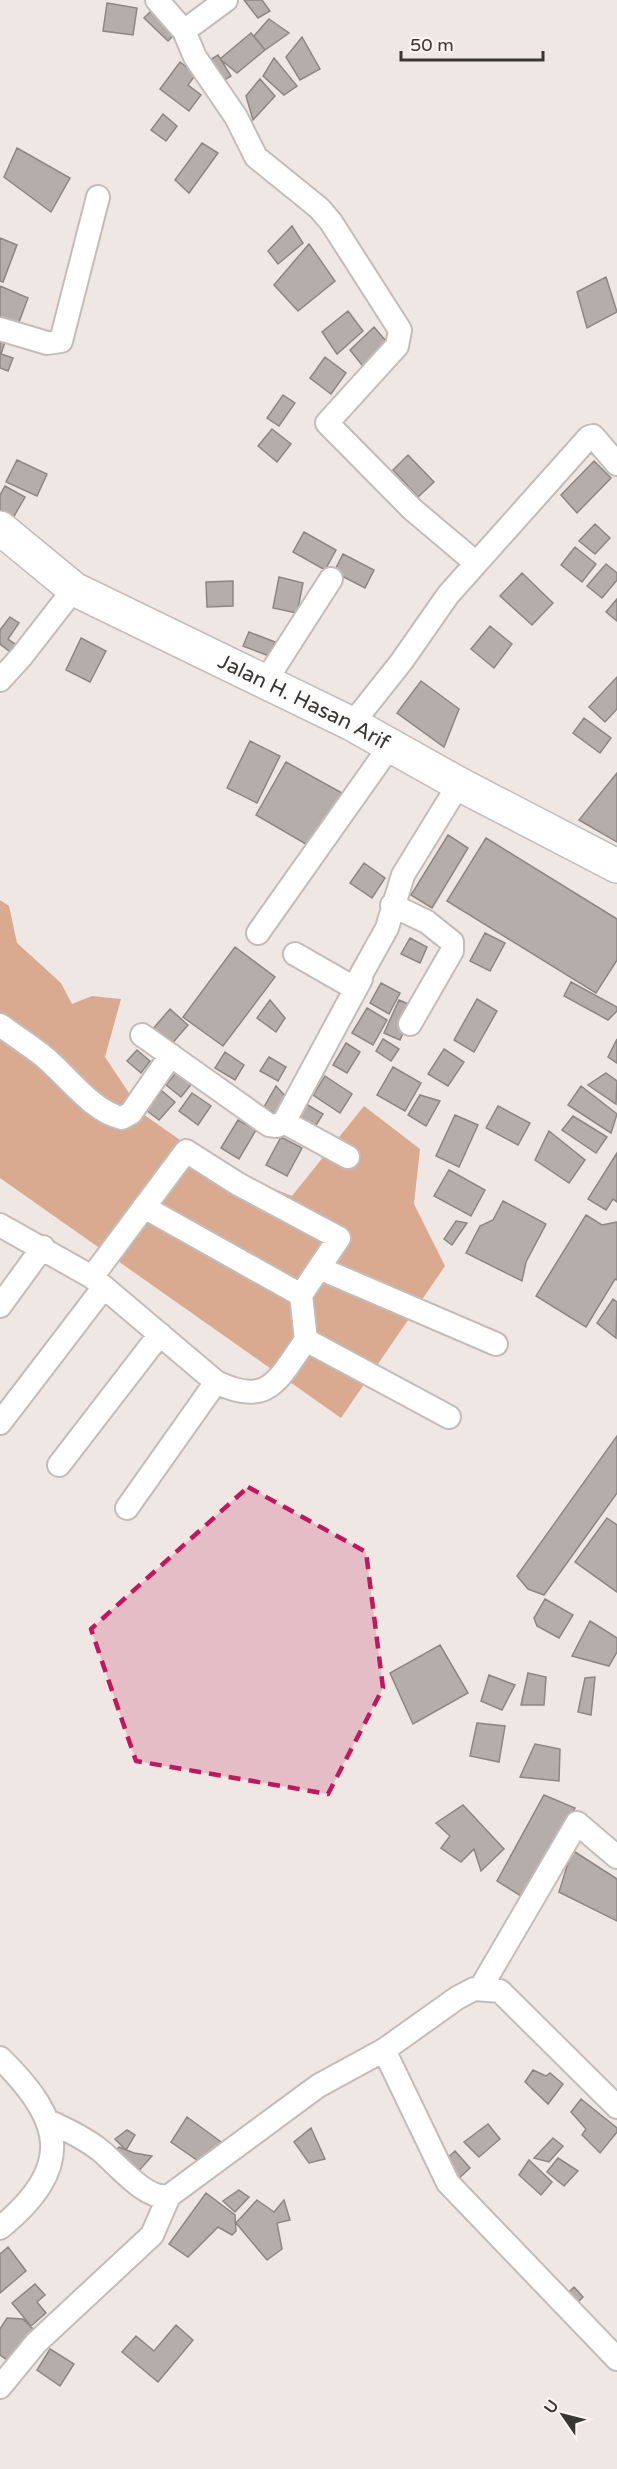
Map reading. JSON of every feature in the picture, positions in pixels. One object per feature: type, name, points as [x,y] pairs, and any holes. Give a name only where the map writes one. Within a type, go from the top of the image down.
[{"type":"main road","name":"Jalan H. Hasan Arif","points":[[0,528],[74,589],[352,724],[459,784],[617,866]]},
{"type":"street","points":[[157,0],[184,31],[195,57],[236,117],[256,157],[319,208],[331,222],[400,330],[397,346],[327,423],[412,509],[477,563]]},
{"type":"street","points":[[184,31],[226,0]]},
{"type":"street","points":[[0,329],[47,343],[61,341],[98,197]]},
{"type":"street","points":[[352,724],[402,661],[448,595],[589,437],[593,436],[600,442],[617,464]]},
{"type":"street","points":[[265,682],[331,579]]},
{"type":"street","points":[[0,680],[74,589]]},
{"type":"street","points":[[258,933],[390,746]]},
{"type":"street","points":[[142,1035],[269,1125],[277,1126],[284,1122],[387,928],[392,905],[403,875],[459,784]]},
{"type":"street","points":[[392,905],[427,922],[452,942],[452,951],[410,1024]]},
{"type":"street","points":[[295,954],[349,984],[361,979]]},
{"type":"street","points":[[0,1025],[42,1055],[96,1106],[111,1115],[122,1118],[131,1113],[171,1055]]},
{"type":"street","points":[[284,1122],[348,1157]]},
{"type":"street","points":[[0,1225],[43,1247],[98,1282],[216,1382],[232,1390],[249,1393],[272,1387],[306,1340],[301,1295],[339,1238],[238,1184],[186,1152],[144,1207],[98,1282],[0,1423]]},
{"type":"street","points":[[144,1207],[301,1295]]},
{"type":"street","points":[[0,1306],[43,1247]]},
{"type":"street","points":[[319,1268],[496,1344]]},
{"type":"street","points":[[59,1465],[160,1334]]},
{"type":"street","points":[[306,1340],[449,1417]]},
{"type":"street","points":[[127,1508],[216,1382]]},
{"type":"street","points":[[480,1989],[577,1823],[617,1857]]},
{"type":"street","points":[[0,2387],[36,2343],[152,2235],[169,2196],[318,2086],[384,2050],[457,1998],[480,1989],[500,1991],[617,2107]]},
{"type":"street","points":[[384,2050],[448,2183],[617,2359]]},
{"type":"street","points":[[0,2058],[25,2084],[48,2121],[53,2154],[44,2182],[16,2215],[0,2228]]},
{"type":"street","points":[[48,2121],[69,2129],[100,2150],[151,2193],[158,2197],[169,2196]]},
{"type":"highlighted area","points":[[248,1487],[366,1552],[383,1688],[328,1794],[136,1761],[91,1629]]},
{"type":"shaded area","points":[[0,900],[9,906],[17,943],[61,983],[72,1004],[92,996],[121,999],[105,1057],[143,1114],[217,1166],[292,1196],[364,1106],[420,1149],[414,1204],[445,1266],[341,1418],[0,1178]]},
{"type":"building","points":[[244,0],[262,0],[270,11],[258,18]]},
{"type":"building","points":[[107,3],[137,8],[133,35],[103,31]]},
{"type":"building","points":[[156,6],[180,29],[168,41],[144,18]]},
{"type":"building","points":[[269,19],[289,33],[265,50],[254,36]]},
{"type":"building","points":[[251,33],[265,50],[237,73],[220,59]]},
{"type":"building","points":[[302,37],[320,69],[300,80],[286,57]]},
{"type":"building","points":[[218,55],[231,76],[220,83],[205,63]]},
{"type":"building","points":[[274,58],[297,86],[284,95],[263,76]]},
{"type":"building","points":[[180,62],[196,74],[188,85],[201,95],[189,111],[160,89]]},
{"type":"building","points":[[260,79],[275,96],[253,120],[246,96]]},
{"type":"building","points":[[163,114],[177,126],[166,141],[151,130]]},
{"type":"building","points":[[202,143],[218,153],[189,193],[175,180]]},
{"type":"building","points":[[17,148],[70,178],[51,212],[4,177]]},
{"type":"building","points":[[292,226],[303,243],[278,264],[268,251]]},
{"type":"building","points":[[0,238],[17,245],[3,282],[0,281]]},
{"type":"building","points":[[309,244],[335,281],[298,311],[274,285]]},
{"type":"building","points":[[606,277],[617,312],[587,328],[577,292]]},
{"type":"building","points":[[0,286],[28,298],[16,330],[0,324]]},
{"type":"building","points":[[348,311],[363,331],[337,354],[322,332]]},
{"type":"building","points":[[374,327],[391,347],[366,370],[350,350]]},
{"type":"building","points":[[0,341],[5,342],[1,354],[13,358],[8,371],[0,368]]},
{"type":"building","points":[[325,357],[346,373],[331,394],[310,378]]},
{"type":"building","points":[[283,395],[295,403],[279,426],[267,418]]},
{"type":"building","points":[[272,429],[291,444],[277,462],[258,446]]},
{"type":"building","points":[[408,455],[434,482],[418,497],[393,470]]},
{"type":"building","points":[[17,460],[47,474],[37,496],[6,482]]},
{"type":"building","points":[[594,461],[611,478],[577,513],[561,495]]},
{"type":"building","points":[[5,486],[25,497],[13,518],[0,511],[0,495]]},
{"type":"building","points":[[595,524],[610,538],[595,554],[579,541]]},
{"type":"building","points":[[304,532],[336,550],[325,570],[293,552]]},
{"type":"building","points":[[575,547],[596,564],[582,582],[561,565]]},
{"type":"building","points":[[343,554],[374,570],[365,588],[334,572]]},
{"type":"building","points":[[606,564],[617,573],[617,580],[602,598],[587,586]]},
{"type":"building","points":[[522,573],[553,603],[532,625],[500,596]]},
{"type":"building","points":[[279,577],[303,583],[297,613],[273,608]]},
{"type":"building","points":[[233,581],[233,606],[207,607],[206,582]]},
{"type":"building","points":[[617,599],[617,621],[606,612]]},
{"type":"building","points":[[10,617],[19,623],[8,639],[19,647],[14,655],[0,644],[0,630]]},
{"type":"building","points":[[490,626],[512,644],[494,668],[471,649]]},
{"type":"building","points":[[249,632],[275,642],[269,656],[243,646]]},
{"type":"building","points":[[81,638],[106,651],[90,682],[66,670]]},
{"type":"building","points":[[617,677],[617,709],[605,722],[589,707]]},
{"type":"building","points":[[421,681],[459,709],[444,747],[397,713]]},
{"type":"building","points":[[584,718],[611,738],[600,753],[573,733]]},
{"type":"building","points":[[250,741],[280,756],[257,803],[227,788]]},
{"type":"building","points":[[286,762],[342,793],[311,847],[256,815]]},
{"type":"building","points":[[617,773],[617,842],[579,820]]},
{"type":"building","points":[[448,835],[468,848],[432,908],[411,895]]},
{"type":"building","points":[[486,838],[617,919],[617,960],[596,993],[447,901]]},
{"type":"building","points":[[364,863],[385,878],[372,898],[350,883]]},
{"type":"building","points":[[485,933],[505,943],[490,971],[470,961]]},
{"type":"building","points":[[410,938],[427,947],[420,963],[401,954]]},
{"type":"building","points":[[235,947],[275,977],[223,1046],[183,1017]]},
{"type":"building","points":[[571,982],[617,1007],[617,1011],[608,1020],[564,996]]},
{"type":"building","points":[[381,983],[400,993],[389,1014],[370,1003]]},
{"type":"building","points":[[477,999],[497,1011],[474,1052],[454,1040]]},
{"type":"building","points":[[270,1000],[285,1018],[276,1032],[257,1018]]},
{"type":"building","points":[[399,1000],[415,1007],[400,1040],[384,1033]]},
{"type":"building","points":[[367,1008],[387,1020],[373,1045],[352,1033]]},
{"type":"building","points":[[170,1009],[188,1025],[170,1046],[152,1030]]},
{"type":"building","points":[[383,1039],[399,1049],[391,1061],[376,1051]]},
{"type":"building","points":[[617,1039],[617,1063],[608,1057]]},
{"type":"building","points":[[346,1043],[360,1052],[347,1073],[333,1065]]},
{"type":"building","points":[[444,1049],[464,1062],[448,1086],[428,1074]]},
{"type":"building","points":[[137,1050],[150,1061],[141,1073],[127,1061]]},
{"type":"building","points":[[225,1052],[244,1065],[235,1080],[215,1068]]},
{"type":"building","points":[[269,1057],[286,1067],[278,1081],[260,1071]]},
{"type":"building","points":[[393,1067],[421,1083],[405,1111],[377,1095]]},
{"type":"building","points":[[178,1070],[193,1082],[181,1097],[166,1085]]},
{"type":"building","points":[[606,1073],[617,1081],[616,1104],[588,1085]]},
{"type":"building","points":[[325,1076],[352,1094],[340,1113],[313,1095]]},
{"type":"building","points":[[276,1086],[287,1098],[277,1115],[264,1107]]},
{"type":"building","points":[[581,1086],[617,1114],[611,1133],[568,1105]]},
{"type":"building","points":[[162,1091],[175,1102],[159,1120],[146,1110]]},
{"type":"building","points":[[192,1093],[211,1106],[198,1125],[179,1111]]},
{"type":"building","points":[[420,1095],[440,1101],[426,1126],[408,1115]]},
{"type":"building","points":[[306,1104],[323,1114],[313,1130],[296,1121]]},
{"type":"building","points":[[498,1106],[530,1123],[518,1145],[486,1128]]},
{"type":"building","points":[[455,1115],[478,1125],[459,1167],[436,1156]]},
{"type":"building","points":[[573,1116],[607,1137],[596,1153],[562,1130]]},
{"type":"building","points":[[238,1120],[256,1130],[239,1159],[221,1148]]},
{"type":"building","points":[[549,1131],[585,1160],[569,1183],[535,1160]]},
{"type":"building","points":[[281,1137],[302,1148],[287,1176],[266,1165]]},
{"type":"building","points":[[617,1153],[617,1202],[613,1199],[606,1210],[588,1199]]},
{"type":"building","points":[[449,1170],[485,1190],[471,1216],[434,1196]]},
{"type":"building","points":[[503,1201],[546,1224],[526,1262],[522,1281],[466,1253],[480,1226],[493,1220]]},
{"type":"building","points":[[586,1215],[602,1225],[617,1222],[617,1280],[615,1279],[586,1327],[536,1296]]},
{"type":"building","points":[[456,1221],[467,1223],[452,1245],[444,1239]]},
{"type":"building","points":[[613,1299],[617,1302],[616,1338],[597,1323]]},
{"type":"building","points":[[617,1436],[617,1493],[544,1595],[528,1589],[517,1576]]},
{"type":"building","points":[[607,1518],[617,1525],[617,1592],[575,1562]]},
{"type":"building","points":[[545,1599],[573,1615],[559,1638],[537,1626],[534,1618]]},
{"type":"building","points":[[590,1621],[617,1638],[617,1652],[609,1666],[572,1656]]},
{"type":"building","points":[[440,1645],[468,1693],[413,1724],[390,1673]]},
{"type":"building","points":[[528,1673],[546,1677],[544,1705],[521,1705]]},
{"type":"building","points":[[489,1675],[515,1685],[502,1710],[481,1701]]},
{"type":"building","points":[[595,1677],[591,1715],[578,1712],[585,1678]]},
{"type":"building","points":[[477,1723],[505,1726],[499,1762],[470,1756]]},
{"type":"building","points":[[535,1744],[560,1749],[559,1781],[520,1777]]},
{"type":"building","points":[[544,1795],[575,1808],[524,1898],[497,1881]]},
{"type":"building","points":[[463,1805],[504,1849],[481,1871],[474,1849],[461,1862],[441,1848],[450,1836],[436,1823]]},
{"type":"building","points":[[572,1850],[617,1879],[617,1921],[559,1892]]},
{"type":"building","points":[[533,2070],[546,2076],[550,2073],[563,2084],[548,2104],[525,2082]]},
{"type":"building","points":[[581,2099],[617,2128],[617,2132],[600,2153],[582,2135],[586,2129],[571,2112]]},
{"type":"building","points":[[187,2117],[224,2144],[204,2165],[171,2142]]},
{"type":"building","points":[[488,2124],[500,2139],[479,2157],[464,2142]]},
{"type":"building","points":[[311,2128],[325,2159],[309,2163],[294,2142]]},
{"type":"building","points":[[127,2130],[135,2135],[126,2150],[115,2139]]},
{"type":"building","points":[[553,2138],[563,2146],[549,2162],[534,2158]]},
{"type":"building","points":[[119,2147],[134,2153],[152,2156],[135,2175],[112,2153]]},
{"type":"building","points":[[455,2151],[470,2168],[457,2180],[444,2161]]},
{"type":"building","points":[[558,2158],[578,2171],[564,2186],[547,2172]]},
{"type":"building","points":[[529,2160],[552,2182],[541,2195],[519,2175]]},
{"type":"building","points":[[239,2190],[249,2197],[235,2212],[223,2201]]},
{"type":"building","points":[[206,2193],[235,2215],[236,2231],[232,2235],[218,2227],[188,2257],[169,2244]]},
{"type":"building","points":[[257,2200],[274,2212],[284,2200],[290,2220],[277,2223],[282,2249],[267,2260],[236,2223]]},
{"type":"building","points":[[8,2247],[26,2271],[0,2293],[0,2254]]},
{"type":"building","points":[[35,2284],[45,2295],[37,2302],[46,2313],[31,2326],[12,2303]]},
{"type":"building","points":[[574,2287],[583,2297],[575,2305],[565,2296]]},
{"type":"building","points":[[7,2318],[23,2319],[34,2330],[16,2366],[0,2355],[0,2329]]},
{"type":"building","points":[[176,2325],[193,2340],[158,2382],[122,2352],[136,2336],[154,2351]]},
{"type":"building","points":[[50,2349],[74,2364],[60,2386],[37,2370]]}]
